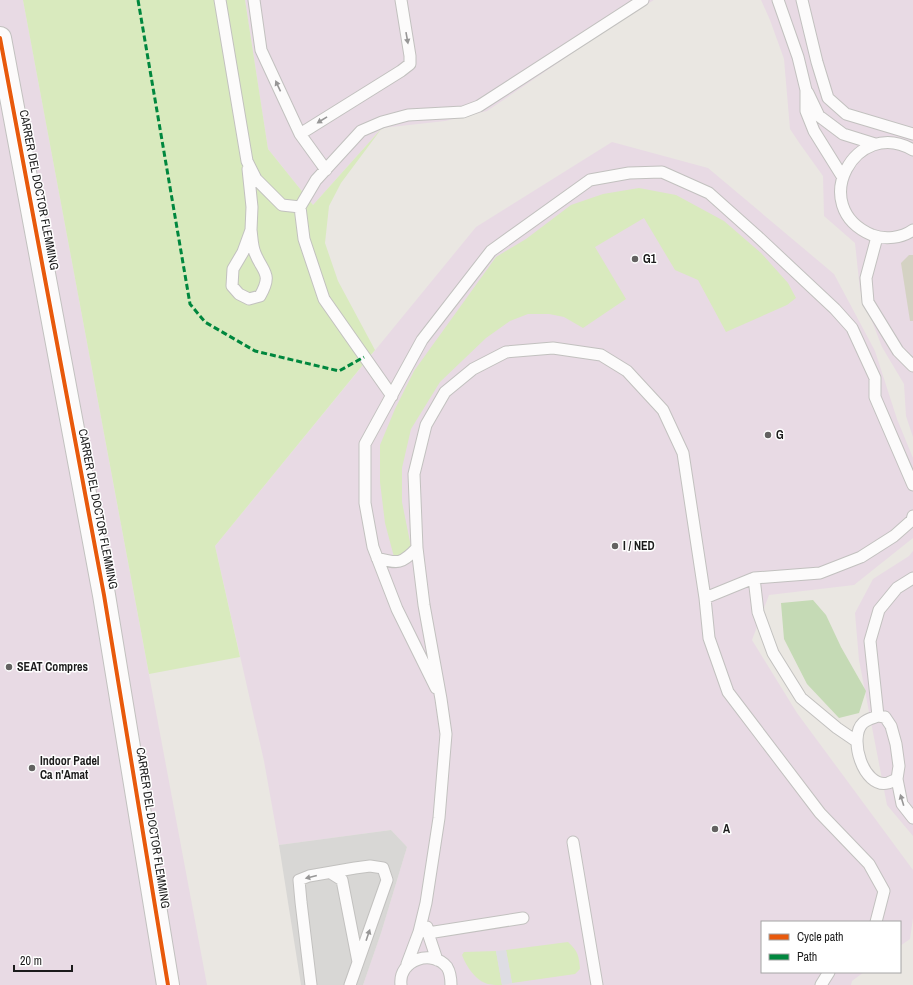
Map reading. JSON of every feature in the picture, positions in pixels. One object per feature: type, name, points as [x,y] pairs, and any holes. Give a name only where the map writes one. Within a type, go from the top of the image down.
[{"type":"street","name":"CARRER DEL DOCTOR FLEMMING","points":[[0,38],[102,587],[168,985]]},
{"type":"lane","points":[[220,0],[247,161],[252,207],[251,230],[254,252],[267,276],[265,288],[260,296],[248,299],[239,294],[232,286],[232,269],[243,252],[251,230]]},
{"type":"lane","points":[[254,0],[261,50],[300,134],[326,170]]},
{"type":"lane","points":[[300,134],[410,64],[410,56],[400,0]]},
{"type":"lane","points":[[392,396],[324,299],[304,239],[300,207],[316,180],[361,131],[382,122],[408,115],[463,112],[479,106],[643,0]]},
{"type":"lane","points":[[778,0],[798,57],[806,90],[819,116],[843,134],[875,144],[891,143],[906,146],[913,150]]},
{"type":"lane","points":[[802,0],[817,62],[828,98],[846,114],[913,134]]},
{"type":"lane","points":[[806,90],[806,111],[842,176]]},
{"type":"lane","points":[[875,144],[861,151],[850,162],[842,176],[840,191],[843,207],[851,220],[862,231],[877,237],[893,238],[911,233]]},
{"type":"lane","points":[[247,161],[256,179],[282,205],[300,207]]},
{"type":"lane","points":[[441,699],[397,608],[373,547],[366,503],[366,444],[422,340],[491,251],[590,180],[629,173],[662,172],[709,193],[835,309],[852,328],[875,378],[875,397],[913,485]]},
{"type":"lane","points":[[877,237],[866,278],[868,302],[898,351],[913,366]]},
{"type":"lane","points":[[401,985],[402,976],[419,932],[426,902],[439,818],[446,734],[424,605],[417,548],[414,474],[426,425],[445,392],[473,369],[506,352],[553,348],[601,355],[627,371],[663,410],[683,453],[705,598],[709,638],[728,692],[820,813],[869,864],[884,891],[876,921]]},
{"type":"lane","points":[[705,598],[754,578],[820,573],[861,557],[894,536],[912,520],[913,516]]},
{"type":"lane","points":[[377,558],[391,562],[406,559],[417,548]]},
{"type":"lane","points":[[754,578],[758,612],[773,653],[801,698],[837,728],[856,741]]},
{"type":"lane","points":[[878,716],[870,641],[880,610],[897,588],[913,578]]},
{"type":"lane","points":[[897,779],[888,783],[875,781],[865,772],[856,741],[858,731],[862,723],[871,718],[878,716],[885,717],[891,726],[899,766],[897,779],[902,804],[913,818]]},
{"type":"lane","points":[[573,842],[597,985]]},
{"type":"lane","points":[[311,985],[299,880],[309,876],[370,866],[383,868],[387,880],[350,985]]},
{"type":"lane","points":[[331,873],[342,880],[358,962]]},
{"type":"lane","points":[[426,902],[428,934],[437,960]]},
{"type":"lane","points":[[428,934],[523,918]]},
{"type":"lane","points":[[407,964],[418,959],[428,958],[437,960],[447,967],[450,974],[451,985]]},
{"type":"lane","points":[[821,985],[828,973]]},
{"type":"shaded area","points":[[0,0],[23,0],[207,985],[0,985]]},
{"type":"shaded area","points":[[245,0],[654,0],[627,16],[487,111],[445,121],[382,128],[313,205],[268,149]]},
{"type":"shaded area","points":[[761,0],[913,0],[913,437],[906,416],[904,384],[882,347],[860,290],[855,243],[824,216],[823,176],[790,129],[784,59]]},
{"type":"shaded area","points":[[612,142],[708,168],[834,274],[875,351],[897,419],[913,458],[913,538],[854,585],[769,595],[752,640],[797,713],[913,870],[913,918],[910,939],[901,945],[901,921],[761,921],[761,973],[863,973],[852,981],[851,985],[363,985],[381,933],[407,847],[391,830],[279,845],[264,761],[215,546],[476,227]]},
{"type":"shaded area","points":[[909,255],[913,255],[913,321],[910,321],[901,263]]},
{"type":"shaded area","points":[[913,551],[913,836],[887,805],[859,660],[855,613],[873,579],[909,556]]},
{"type":"shaded area","points":[[391,830],[407,847],[381,933],[363,985],[301,985],[279,845]]},
{"type":"shaded area","points":[[506,950],[512,983],[502,985],[496,951]]},
{"type":"green space","points":[[23,0],[245,0],[268,149],[313,205],[382,128],[341,183],[329,206],[325,243],[338,281],[375,350],[215,546],[240,657],[149,674]]},
{"type":"green space","points":[[639,188],[676,195],[724,221],[761,253],[788,283],[796,298],[787,305],[726,332],[698,280],[675,270],[644,218],[595,247],[626,299],[583,328],[564,317],[549,314],[528,314],[510,321],[486,338],[440,382],[411,429],[402,468],[402,502],[412,552],[407,559],[394,557],[385,523],[380,482],[380,445],[395,409],[414,371],[496,257],[526,239],[571,205],[603,194]]},
{"type":"green space","points":[[813,600],[826,615],[841,647],[866,691],[859,713],[839,718],[807,684],[784,639],[781,603]]},
{"type":"green space","points":[[568,942],[576,951],[578,957],[580,969],[575,974],[512,983],[506,950]]},
{"type":"green space","points":[[496,951],[502,985],[488,984],[479,980],[466,964],[462,955],[464,952]]},
{"type":"marked path","points":[[138,0],[190,304],[205,322],[255,351],[339,371],[364,357]]},
{"type":"cycle path","points":[[0,38],[104,595],[168,985]]},
{"type":"place","name":"G1","points":[[635,259]]},
{"type":"place","name":"G","points":[[768,435]]},
{"type":"place","name":"I / NED","points":[[615,546]]},
{"type":"place","name":"SEAT Compres","points":[[9,667]]},
{"type":"place","name":"Indoor Padel Ca n'Amat","points":[[32,768]]},
{"type":"place","name":"A","points":[[715,829]]}]
